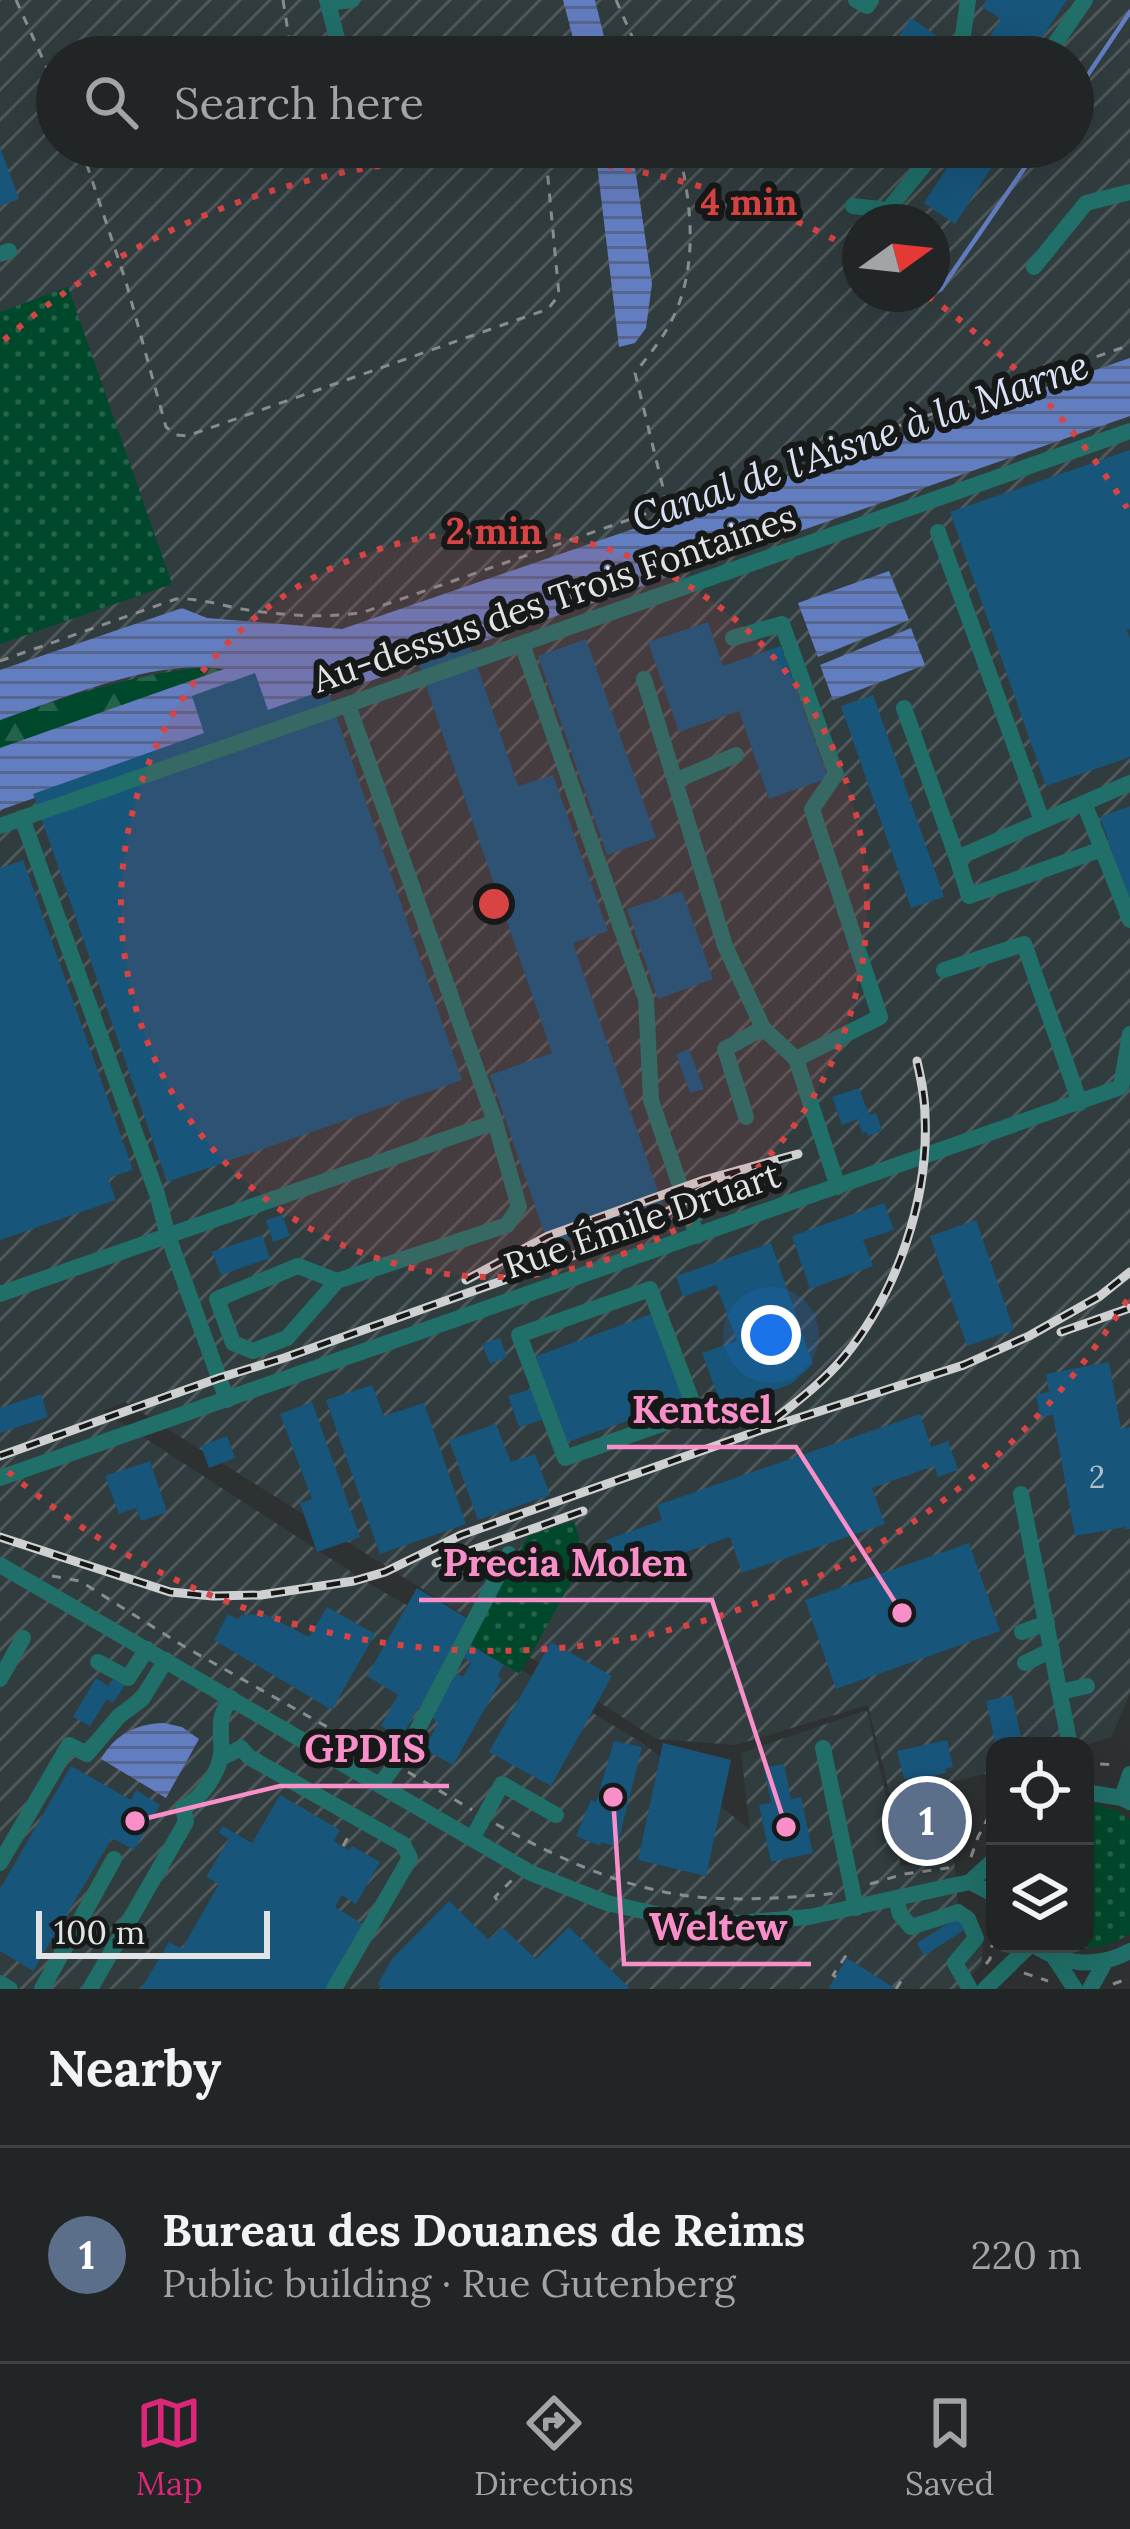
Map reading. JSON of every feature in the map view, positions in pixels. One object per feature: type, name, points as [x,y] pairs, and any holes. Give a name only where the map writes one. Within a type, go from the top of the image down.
[{"type":"street","points":[[336,36],[327,2],[352,0]]},
{"type":"street","points":[[856,0],[867,6],[871,0]]},
{"type":"street","points":[[963,36],[968,0]]},
{"type":"street","points":[[1060,36],[1085,0]]},
{"type":"street","points":[[893,204],[922,168]]},
{"type":"street","points":[[1034,267],[1086,203],[1130,192]]},
{"type":"street","name":"Au-dessus des Trois Fontaines","points":[[0,826],[1130,431]]},
{"type":"street","points":[[938,532],[1042,821]]},
{"type":"street","points":[[733,638],[782,624],[836,774],[812,809],[880,1017],[796,1059]]},
{"type":"street","points":[[522,644],[646,999],[651,1100],[697,1236]]},
{"type":"street","points":[[644,679],[724,946],[764,1028],[796,1059],[838,1186]]},
{"type":"street","points":[[338,1281],[298,1266],[217,1299],[233,1343],[253,1351],[287,1339],[338,1281],[507,1225],[519,1207],[495,1122],[347,705]]},
{"type":"street","points":[[904,708],[969,896],[1102,849]]},
{"type":"street","points":[[675,781],[736,755]]},
{"type":"street","points":[[957,858],[1130,783]]},
{"type":"street","points":[[1084,803],[1130,920]]},
{"type":"street","points":[[22,818],[226,1400]]},
{"type":"street","points":[[944,970],[1024,944],[1080,1103]]},
{"type":"street","points":[[746,1117],[725,1049],[764,1028]]},
{"type":"street","name":"Rue Émile Druart","points":[[0,1478],[1121,1087],[1130,1034]]},
{"type":"street","points":[[0,1294],[495,1122]]},
{"type":"street","points":[[565,1283],[575,1313]]},
{"type":"street","points":[[650,1289],[696,1412],[565,1458],[519,1335],[575,1313],[650,1289]]},
{"type":"street","points":[[1023,1499],[1065,1737]]},
{"type":"street","points":[[380,1785],[409,1746],[509,1553]]},
{"type":"street","points":[[0,1565],[531,1873],[608,1903],[674,1918],[739,1923],[809,1917],[970,1882],[986,1867]]},
{"type":"street","points":[[1022,1632],[1047,1623]]},
{"type":"street","points":[[0,1679],[23,1638]]},
{"type":"street","points":[[98,1662],[128,1678],[148,1649]]},
{"type":"street","points":[[1025,1663],[1052,1650]]},
{"type":"street","points":[[0,1863],[69,1745],[87,1754],[118,1716],[142,1700],[166,1660]]},
{"type":"street","points":[[1060,1691],[1088,1686]]},
{"type":"street","points":[[90,1989],[185,1822],[199,1818],[196,1802],[221,1758],[219,1718],[231,1698]]},
{"type":"street","points":[[221,1758],[241,1748],[249,1757],[403,1844],[410,1858],[334,1989]]},
{"type":"street","points":[[823,1748],[856,1908]]},
{"type":"street","points":[[1094,1794],[1126,1800],[1130,1770]]},
{"type":"street","points":[[472,1839],[502,1784],[556,1815]]},
{"type":"street","points":[[42,1989],[114,1859]]},
{"type":"street","points":[[970,1882],[986,1890]]},
{"type":"street","points":[[896,1898],[900,1914],[911,1927],[958,1912],[968,1919],[976,1938],[955,1963],[970,1989]]},
{"type":"street","points":[[1046,1953],[1080,1964],[1105,1962],[1130,1951]]},
{"type":"street","points":[[991,1983],[1023,1953]]},
{"type":"street","points":[[1054,1958],[1075,1989]]},
{"type":"street","points":[[1090,1989],[1105,1962]]},
{"type":"street","points":[[0,1983],[10,1989]]},
{"type":"path","points":[[16,0],[36,44]]},
{"type":"path","points":[[283,0],[289,36]]},
{"type":"path","points":[[616,0],[632,36]]},
{"type":"path","points":[[88,168],[126,282],[166,428],[187,436],[548,309],[559,295],[547,168]]},
{"type":"path","points":[[668,506],[635,373],[665,332],[686,286],[691,254],[682,168]]},
{"type":"path","points":[[0,661],[176,599],[343,616],[364,611],[1130,345]]},
{"type":"path","points":[[1094,1761],[1130,1770]]},
{"type":"path","points":[[970,1882],[968,1865],[986,1821]]},
{"type":"path","points":[[497,1900],[514,1878]]},
{"type":"path","points":[[836,1977],[851,1948]]},
{"type":"path","points":[[991,1953],[985,1964],[991,1983]]},
{"type":"path","points":[[1025,1972],[1046,1980]]},
{"type":"path","points":[[896,1989],[903,1978]]},
{"type":"shaded area","points":[[0,0],[1130,0],[1130,1694],[1111,1737],[1094,1742],[1094,1737],[986,1737],[986,1774],[890,1795],[868,1705],[736,1745],[656,1739],[125,1402],[103,1411],[373,1586],[644,1744],[750,1830],[741,1753],[867,1710],[901,1866],[954,1858],[958,1907],[971,1917],[983,1946],[981,1965],[958,1989],[0,1989]]},
{"type":"green space","points":[[68,287],[172,584],[0,644],[0,312]]},
{"type":"green space","points":[[197,668],[228,669],[0,748],[0,720],[121,682]]},
{"type":"green space","points":[[574,1521],[585,1557],[520,1674],[469,1644],[528,1536]]},
{"type":"green space","points":[[1094,1804],[1130,1820],[1130,1934],[1094,1947],[1094,1845]]},
{"type":"water","points":[[563,0],[595,0],[604,36],[572,36]]},
{"type":"water","points":[[598,168],[635,168],[652,284],[646,328],[635,343],[619,347]]},
{"type":"water","points":[[1130,358],[1130,416],[0,810],[0,748],[224,669],[196,667],[139,675],[0,720],[0,670],[182,608],[207,618],[342,629]]},
{"type":"water","points":[[889,571],[909,620],[818,657],[798,603]]},
{"type":"water","points":[[911,628],[925,665],[833,700],[820,665]]},
{"type":"water","points":[[164,1723],[182,1727],[199,1739],[166,1798],[101,1759],[127,1732]]},
{"type":"building","points":[[986,0],[1067,0],[1043,36],[990,36],[1001,19],[982,7]]},
{"type":"building","points":[[911,18],[937,36],[899,36]]},
{"type":"building","points":[[0,147],[19,199],[0,206]]},
{"type":"building","points":[[947,168],[991,168],[955,224],[950,221],[950,204],[925,204]]},
{"type":"building","points":[[1130,450],[1130,757],[1046,786],[950,512]]},
{"type":"building","points":[[708,622],[723,666],[781,646],[828,778],[769,799],[739,711],[679,732],[648,642]]},
{"type":"building","points":[[464,627],[518,786],[553,775],[608,931],[573,943],[663,1206],[549,1247],[490,1075],[552,1053],[412,645]]},
{"type":"building","points":[[586,639],[656,838],[607,855],[538,656]]},
{"type":"building","points":[[255,673],[268,710],[327,689],[462,1080],[167,1182],[33,794],[204,733],[192,696]]},
{"type":"building","points":[[873,695],[944,897],[911,908],[841,706]]},
{"type":"building","points":[[1130,806],[1130,900],[1129,900],[1100,817]]},
{"type":"building","points":[[23,860],[133,1170],[108,1178],[116,1200],[0,1240],[0,868]]},
{"type":"building","points":[[682,891],[713,979],[658,999],[627,909]]},
{"type":"building","points":[[689,1049],[704,1089],[690,1093],[676,1054]]},
{"type":"building","points":[[859,1088],[869,1115],[876,1113],[882,1131],[868,1136],[862,1133],[858,1119],[842,1125],[832,1097]]},
{"type":"building","points":[[884,1203],[894,1230],[863,1240],[873,1266],[810,1289],[792,1236]]},
{"type":"building","points":[[282,1215],[290,1236],[273,1242],[266,1220]]},
{"type":"building","points":[[976,1220],[1014,1330],[967,1346],[930,1236]]},
{"type":"building","points":[[262,1235],[270,1258],[221,1275],[212,1252]]},
{"type":"building","points":[[771,1243],[813,1364],[791,1384],[757,1396],[761,1406],[726,1418],[702,1353],[737,1341],[716,1285],[683,1297],[676,1276]]},
{"type":"building","points":[[654,1313],[686,1400],[565,1443],[534,1357]]},
{"type":"building","points":[[500,1338],[507,1357],[490,1364],[482,1344]]},
{"type":"building","points":[[1109,1362],[1121,1429],[1130,1427],[1130,1529],[1075,1536],[1053,1415],[1040,1417],[1036,1394],[1049,1392],[1046,1374]]},
{"type":"building","points":[[372,1385],[384,1416],[424,1403],[466,1524],[380,1554],[326,1400]]},
{"type":"building","points":[[532,1389],[542,1420],[519,1427],[508,1396]]},
{"type":"building","points":[[41,1394],[48,1417],[0,1433],[0,1408]]},
{"type":"building","points":[[312,1402],[360,1537],[317,1552],[300,1503],[312,1499],[280,1414]]},
{"type":"building","points":[[920,1414],[931,1447],[948,1441],[958,1470],[938,1477],[934,1466],[872,1488],[885,1524],[742,1573],[730,1537],[618,1575],[606,1540],[662,1520],[657,1505]]},
{"type":"building","points":[[496,1424],[511,1462],[535,1454],[550,1495],[478,1520],[449,1440]]},
{"type":"building","points":[[227,1436],[235,1458],[209,1468],[201,1446]]},
{"type":"building","points":[[150,1461],[167,1512],[141,1521],[136,1508],[119,1514],[105,1476]]},
{"type":"building","points":[[969,1543],[1000,1631],[836,1689],[805,1600]]},
{"type":"building","points":[[417,1588],[467,1618],[423,1711],[418,1708],[401,1738],[381,1726],[398,1695],[367,1676]]},
{"type":"building","points":[[327,1607],[375,1634],[332,1710],[214,1640],[228,1614],[239,1620],[241,1615],[264,1614],[309,1637]]},
{"type":"building","points":[[551,1642],[612,1676],[551,1786],[489,1752]]},
{"type":"building","points":[[469,1644],[504,1665],[498,1675],[501,1680],[453,1765],[424,1749],[438,1723],[431,1716],[457,1673],[463,1677],[471,1663],[462,1656]]},
{"type":"building","points":[[96,1678],[108,1686],[113,1679],[125,1685],[113,1703],[107,1699],[90,1726],[73,1717]]},
{"type":"building","points":[[1012,1695],[1021,1737],[994,1737],[986,1701]]},
{"type":"building","points":[[947,1740],[953,1767],[945,1769],[946,1773],[904,1779],[897,1751]]},
{"type":"building","points":[[614,1741],[642,1747],[617,1847],[576,1836],[591,1800],[596,1802]]},
{"type":"building","points":[[663,1743],[731,1760],[706,1876],[638,1860]]},
{"type":"building","points":[[784,1764],[791,1799],[801,1797],[813,1853],[771,1862],[759,1805],[771,1803],[764,1768]]},
{"type":"building","points":[[71,1766],[131,1800],[136,1790],[160,1805],[134,1850],[112,1838],[33,1971],[0,1951],[0,1889]]},
{"type":"building","points":[[280,1795],[340,1830],[334,1841],[380,1862],[356,1904],[342,1895],[335,1907],[364,1925],[327,1989],[141,1989],[169,1942],[182,1949],[219,1884],[206,1877],[229,1839],[219,1833],[222,1826],[252,1843]]},
{"type":"building","points":[[941,1803],[947,1831],[914,1837],[908,1810]]},
{"type":"building","points":[[449,1901],[489,1940],[502,1927],[536,1959],[569,1927],[630,1989],[383,1989],[378,1984],[392,1959]]},
{"type":"building","points":[[960,1916],[967,1928],[924,1956],[917,1943]]},
{"type":"building","points":[[847,1958],[896,1989],[828,1989]]},
{"type":"waterway","points":[[1094,66],[1130,12]]},
{"type":"waterway","points":[[950,276],[1025,168]]},
{"type":"railway","points":[[775,1419],[844,1357],[894,1275],[915,1212],[925,1148],[917,1061]]},
{"type":"railway","points":[[466,1280],[548,1236],[704,1180],[798,1154]]},
{"type":"railway","points":[[0,1456],[620,1239],[740,1170]]},
{"type":"railway","points":[[0,1537],[170,1592],[261,1595],[354,1581],[385,1572],[461,1535],[964,1365],[1029,1336],[1100,1296],[1130,1272]]},
{"type":"railway","points":[[1061,1332],[1130,1308]]},
{"type":"railway","points":[[436,1563],[583,1511]]},
{"type":"place","name":"Kentsel","points":[[902,1613]]},
{"type":"place","name":"Weltew","points":[[613,1797]]},
{"type":"place","name":"GPDIS","points":[[135,1821]]},
{"type":"place","name":"Bureau des Douanes de Reims","points":[[927,1821]]},
{"type":"place","name":"Precia Molen","points":[[786,1827]]},
{"type":"water label","name":"Canal de l'Aisne à la Marne","points":[[860,441]]}]
